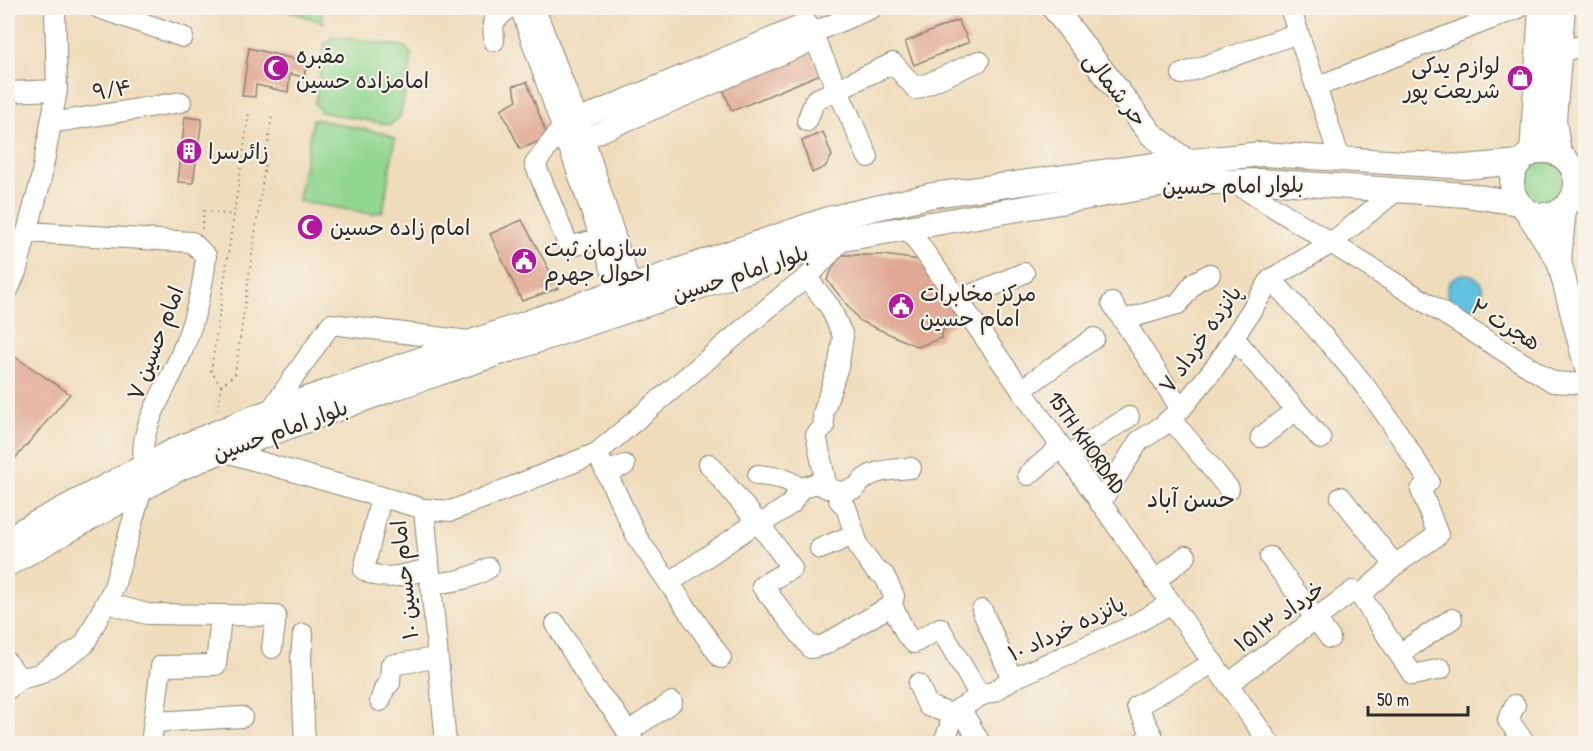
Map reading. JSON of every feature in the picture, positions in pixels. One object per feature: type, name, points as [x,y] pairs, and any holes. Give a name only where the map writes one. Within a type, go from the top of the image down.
[{"type":"main road","name":"حر شمالی","points":[[1054,8],[1151,134],[1187,162]]},
{"type":"main road","points":[[1541,8],[1526,158],[1511,183],[1522,207],[1559,261],[1579,314],[1586,365]]},
{"type":"main road","points":[[1559,261],[1575,192],[1574,173],[1554,120],[1563,8]]},
{"type":"main road","points":[[1526,158],[1548,151],[1569,159]]},
{"type":"main road","name":"بلوار امام حسین","points":[[8,538],[144,476],[178,469],[422,369],[474,342],[828,219],[933,195],[1262,154],[1465,167],[1526,158]]},
{"type":"main road","name":"بلوار امام حسین","points":[[8,564],[144,476],[179,448],[270,411],[422,369],[843,239],[1171,183],[1262,181],[1397,190],[1466,195],[1522,207]]},
{"type":"main road","points":[[1522,207],[1547,215],[1574,203]]},
{"type":"street","points":[[8,290],[16,272],[40,184],[57,90],[55,8]]},
{"type":"street","points":[[99,8],[183,37]]},
{"type":"street","points":[[494,41],[493,23],[508,8]]},
{"type":"street","points":[[528,8],[535,9],[625,289]]},
{"type":"street","points":[[608,236],[569,247],[535,164],[573,133],[808,26],[872,8]]},
{"type":"street","points":[[1290,8],[1340,159]]},
{"type":"street","points":[[1316,87],[1519,8]]},
{"type":"street","points":[[808,26],[868,157]]},
{"type":"street","points":[[1182,74],[1298,33]]},
{"type":"street","points":[[1559,53],[1586,44]]},
{"type":"street","points":[[807,121],[815,100],[893,63],[916,89],[980,61]]},
{"type":"street","points":[[8,92],[57,90]]},
{"type":"street","name":"۹/۴","points":[[51,123],[181,102]]},
{"type":"street","name":"هجرت ۲","points":[[1232,182],[1553,382],[1586,384]]},
{"type":"street","name":"پانزده خرداد ۷","points":[[1100,503],[1139,441],[1176,414],[1216,366],[1271,279],[1330,244],[1397,190]]},
{"type":"street","name":"15TH KHORDAD","points":[[907,227],[1270,744]]},
{"type":"street","points":[[27,232],[196,246]]},
{"type":"street","points":[[424,509],[451,511],[597,453],[787,292],[807,278],[843,239]]},
{"type":"street","name":"امام حسین ۷","points":[[144,476],[142,454],[147,431],[181,354],[203,288],[206,256],[196,246]]},
{"type":"street","points":[[958,300],[1024,273]]},
{"type":"street","points":[[1123,320],[1178,304],[1195,282],[1210,274]]},
{"type":"street","points":[[807,278],[830,308],[843,336],[839,363],[823,414],[824,427],[816,435],[834,490],[846,507],[853,535],[874,570],[884,575],[894,596],[892,605],[906,634],[914,643],[940,628],[980,696]]},
{"type":"street","points":[[1271,279],[1356,376],[1381,408],[1429,481],[1420,490],[1438,535],[1395,565],[1360,595],[1413,675],[1442,669]]},
{"type":"street","points":[[1112,303],[1176,414],[1229,489]]},
{"type":"street","points":[[270,411],[331,324],[474,342]]},
{"type":"street","points":[[1021,390],[1094,338]]},
{"type":"street","points":[[1234,338],[1321,439]]},
{"type":"street","points":[[1261,437],[1296,410]]},
{"type":"street","points":[[1028,475],[1129,417]]},
{"type":"street","name":"امام حسین ۱۰","points":[[222,451],[424,509],[436,658],[446,744]]},
{"type":"street","points":[[597,453],[638,539],[721,658]]},
{"type":"street","points":[[606,472],[625,465]]},
{"type":"street","points":[[708,465],[792,568],[762,586],[811,648],[824,645],[892,605]]},
{"type":"street","points":[[669,583],[791,504],[800,489],[816,483],[834,490],[856,488],[861,480],[870,474],[911,468]]},
{"type":"street","points":[[758,475],[782,477],[792,481],[800,489]]},
{"type":"street","points":[[8,663],[14,684],[39,674],[84,645],[107,603],[133,529],[144,476]]},
{"type":"street","points":[[381,497],[364,570],[376,578],[430,576],[450,583],[471,578],[489,568]]},
{"type":"street","points":[[1341,497],[1395,565]]},
{"type":"street","points":[[820,549],[853,535]]},
{"type":"street","points":[[1155,581],[1186,556]]},
{"type":"street","points":[[1270,557],[1330,638]]},
{"type":"street","name":"۱۵خرداد ۱۳","points":[[1228,684],[1353,591],[1360,595]]},
{"type":"street","points":[[107,603],[147,614],[276,616],[272,648]]},
{"type":"street","name":"پانزده خرداد ۱۰","points":[[955,711],[980,696],[995,691],[1012,679],[1130,627],[1171,603]]},
{"type":"street","points":[[982,610],[1012,679]]},
{"type":"street","points":[[151,744],[161,666],[216,665],[221,615]]},
{"type":"street","points":[[1399,654],[1452,619]]},
{"type":"street","points":[[556,624],[594,688],[632,738],[672,702]]},
{"type":"street","points":[[303,634],[301,657],[305,744]]},
{"type":"street","points":[[380,701],[385,687],[390,683],[391,664],[436,658]]},
{"type":"street","points":[[1138,744],[1152,737],[1137,706],[1213,663]]},
{"type":"street","points":[[918,684],[928,706],[955,711],[981,744]]},
{"type":"street","points":[[1515,705],[1508,720],[1526,744]]},
{"type":"street","points":[[943,744],[955,711]]},
{"type":"street","points":[[154,722],[242,717]]},
{"type":"path","points":[[218,410],[221,386],[211,370],[249,112]]},
{"type":"path","points":[[221,386],[235,374],[272,115]]},
{"type":"path","points":[[196,246],[204,211],[234,215]]},
{"type":"green space","points":[[282,8],[319,8],[324,23]]},
{"type":"green space","points":[[333,36],[406,47],[412,56],[400,117],[390,125],[321,112],[315,103],[325,44]]},
{"type":"green space","points":[[313,119],[387,134],[395,139],[383,211],[372,214],[298,201]]},
{"type":"green space","points":[[1545,162],[1554,163],[1561,168],[1566,175],[1566,193],[1561,200],[1554,205],[1545,206],[1536,205],[1529,200],[1524,193],[1523,184],[1524,175],[1529,168],[1536,163]]},
{"type":"water","points":[[1465,274],[1478,279],[1483,292],[1478,305],[1465,310],[1452,305],[1447,292],[1452,279]]},
{"type":"building","points":[[411,8],[426,8],[413,13]]},
{"type":"building","points":[[958,20],[969,42],[914,65],[905,42]]},
{"type":"building","name":"مقبره امامزاده حسین","points":[[249,48],[307,62],[304,77],[290,74],[288,92],[256,85],[255,97],[242,96]]},
{"type":"building","points":[[810,51],[820,74],[732,111],[722,87]]},
{"type":"building","points":[[527,82],[548,138],[520,149],[501,109],[517,100],[513,86]]},
{"type":"building","name":"زائرسرا","points":[[185,117],[202,119],[193,183],[178,182]]},
{"type":"building","points":[[823,132],[832,156],[825,167],[812,173],[802,141]]},
{"type":"building","name":"سازمان ثبت احوال جهرم","points":[[522,220],[559,288],[522,301],[490,234]]},
{"type":"building","name":"مرکز مخابرات امام حسین","points":[[839,255],[884,255],[919,260],[962,318],[943,330],[941,338],[918,347],[860,321],[827,280]]},
{"type":"building","points":[[8,352],[70,394],[8,467]]},
{"type":"place","name":"مقبره امامزاده حسین","points":[[276,68]]},
{"type":"place","name":"لوازم یدکی شریعت پور","points":[[1520,78]]},
{"type":"place","name":"زائرسرا","points":[[189,151]]},
{"type":"place","name":"امام زاده حسین","points":[[310,227]]},
{"type":"place","name":"سازمان ثبت احوال جهرم","points":[[524,261]]},
{"type":"place","name":"مرکز مخابرات امام حسین","points":[[901,306]]},
{"type":"district","name":"حسن آباد","points":[[1191,498]]}]
